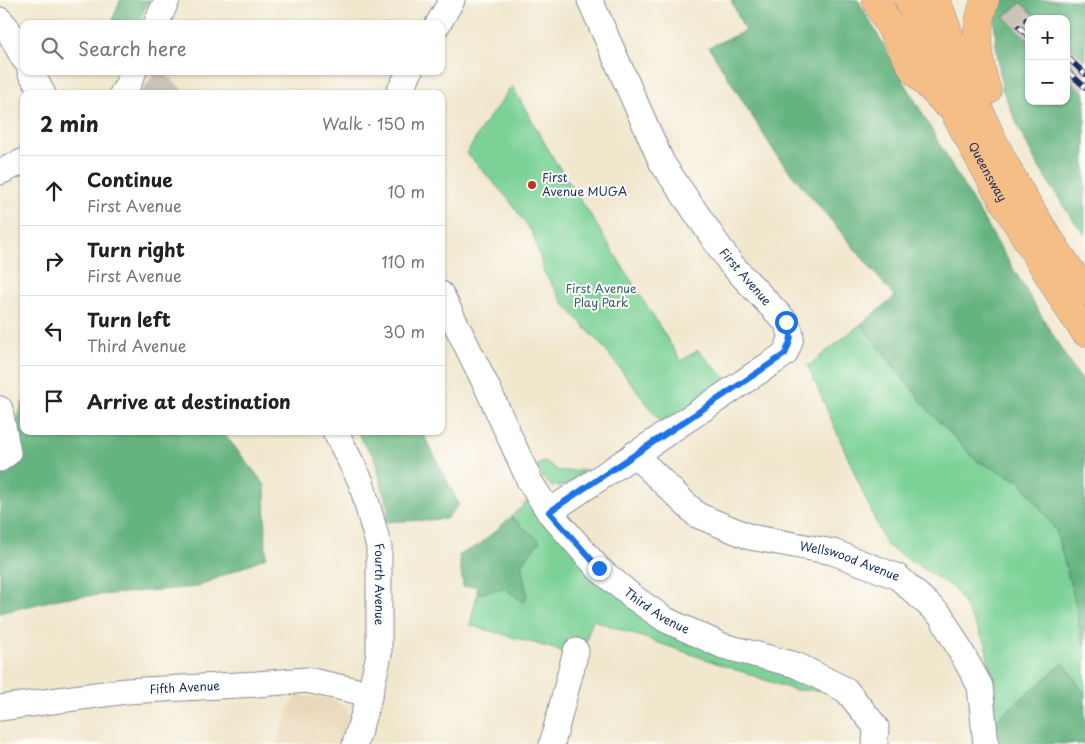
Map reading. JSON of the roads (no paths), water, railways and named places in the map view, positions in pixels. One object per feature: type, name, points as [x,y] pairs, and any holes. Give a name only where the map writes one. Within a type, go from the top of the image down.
[{"type":"highway","points":[[876,0],[913,68],[956,115]]},
{"type":"highway","name":"Queensway","points":[[909,0],[956,115],[994,185],[1085,332]]},
{"type":"highway","name":"Queensway","points":[[936,0],[974,98],[995,145],[1026,203],[1060,256],[1085,290]]},
{"type":"highway","points":[[985,0],[980,12],[977,34],[977,53],[982,75],[992,108],[1050,222],[1060,256]]},
{"type":"street","points":[[158,20],[167,0]]},
{"type":"street","points":[[440,20],[452,0]]},
{"type":"street","name":"First Avenue","points":[[549,512],[785,354],[791,339],[791,332],[786,322],[732,264],[662,163],[590,0]]},
{"type":"street","points":[[0,20],[7,28],[20,52]]},
{"type":"street","points":[[32,75],[41,90]]},
{"type":"street","points":[[124,90],[132,75]]},
{"type":"street","points":[[400,90],[408,75]]},
{"type":"street","points":[[0,172],[20,163]]},
{"type":"street","name":"Third Avenue","points":[[445,302],[530,482],[549,512],[599,568],[633,598],[666,620],[723,646],[796,665],[846,690],[876,727],[876,744]]},
{"type":"street","points":[[0,409],[8,453],[0,459]]},
{"type":"street","name":"Fourth Avenue","points":[[337,435],[361,482],[379,547],[379,656],[355,744]]},
{"type":"street","name":"Wellswood Avenue","points":[[634,454],[697,515],[750,537],[833,552],[898,577],[942,616],[980,686],[986,744]]},
{"type":"street","points":[[552,744],[576,651]]},
{"type":"street","name":"Fifth Avenue","points":[[0,708],[126,691],[308,680],[370,693]]},
{"type":"railway","points":[[1019,27],[1025,32]]},
{"type":"railway","points":[[1070,60],[1085,74]]},
{"type":"railway","points":[[1070,74],[1085,87]]},
{"type":"place","name":"First Avenue MUGA","points":[[532,185]]},
{"type":"park label","name":"First Avenue Play Park","points":[[601,296]]}]
